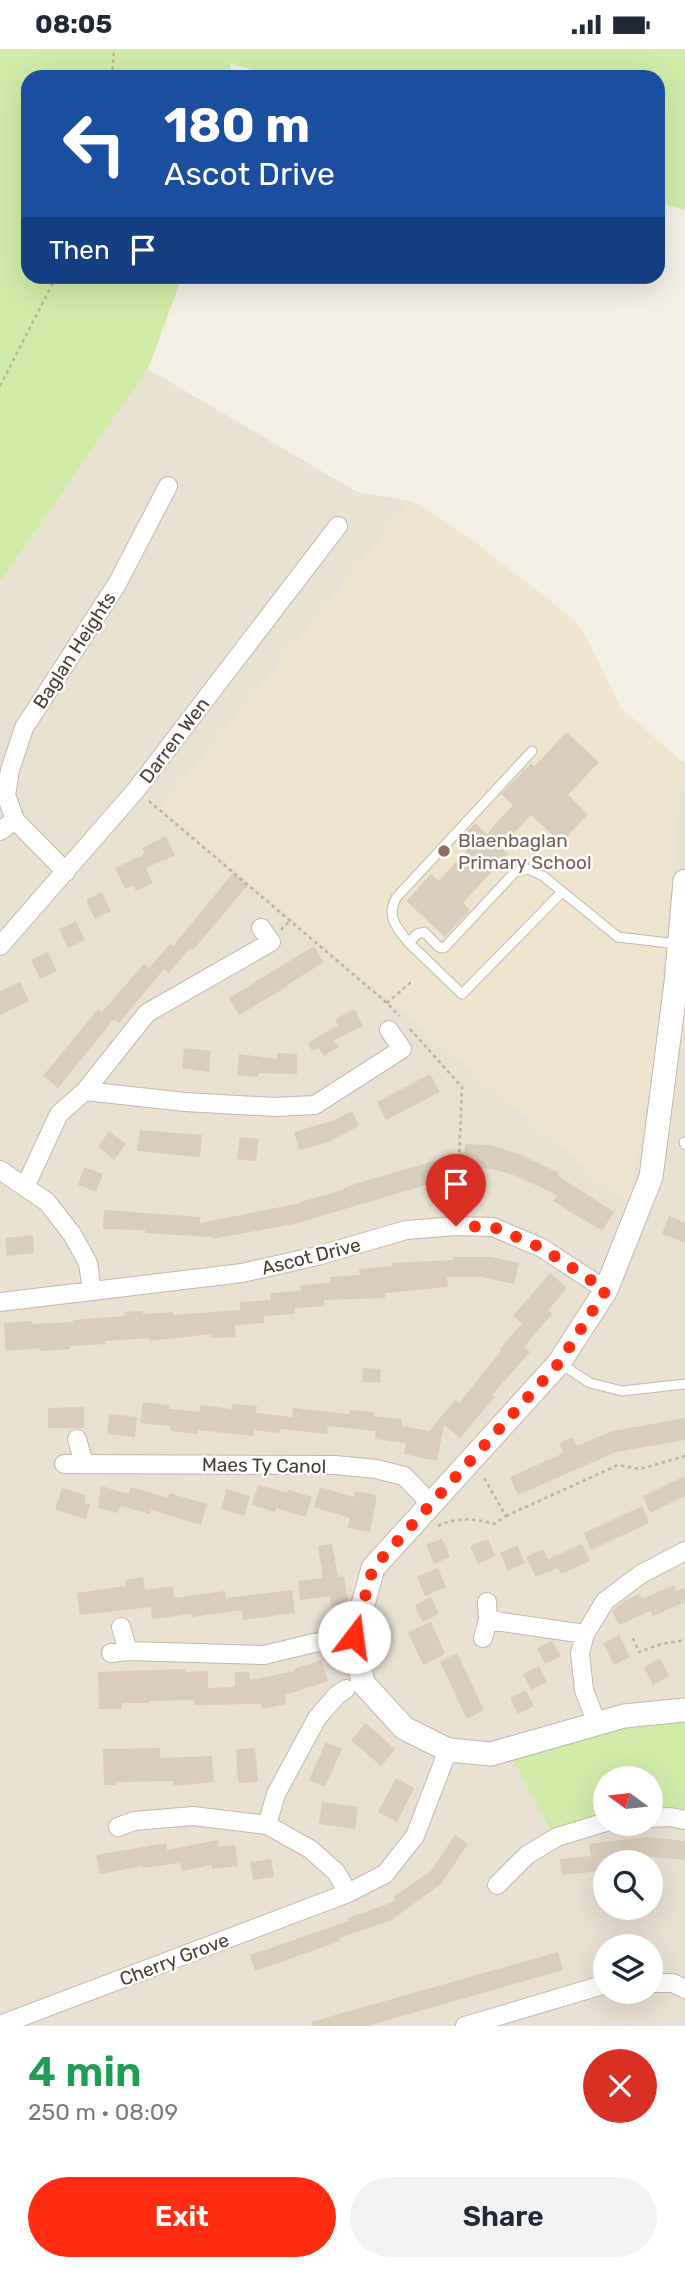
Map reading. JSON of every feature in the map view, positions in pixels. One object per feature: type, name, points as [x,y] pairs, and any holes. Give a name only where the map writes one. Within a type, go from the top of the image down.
[{"type":"street","name":"Baglan Heights","points":[[15,820],[6,795],[10,770],[24,728],[117,584],[169,486]]},
{"type":"street","name":"Darren Wen","points":[[0,946],[136,790],[338,526]]},
{"type":"street","points":[[0,831],[15,820],[66,873]]},
{"type":"street","points":[[685,881],[665,1077],[651,1177],[606,1290],[559,1363],[473,1459],[434,1515],[373,1568],[354,1637],[363,1683],[404,1728],[448,1750],[491,1755],[624,1716],[685,1710]]},
{"type":"street","points":[[25,1187],[59,1114],[85,1091],[147,1013],[271,942],[261,928]]},
{"type":"street","points":[[85,1091],[262,1107],[315,1105],[402,1049],[388,1030]]},
{"type":"street","points":[[0,1170],[47,1202],[72,1234],[88,1263],[92,1291]]},
{"type":"street","name":"Ascot Drive","points":[[0,1302],[242,1273],[317,1256],[406,1230],[456,1226],[493,1227],[542,1248],[606,1290]]},
{"type":"street","points":[[77,1439],[84,1463]]},
{"type":"street","name":"Maes Ty Canol","points":[[64,1464],[335,1465],[376,1469],[404,1476],[434,1515]]},
{"type":"street","points":[[597,1724],[584,1690],[580,1653],[585,1634],[605,1601],[641,1574],[685,1551]]},
{"type":"street","points":[[483,1638],[488,1611],[585,1634]]},
{"type":"street","points":[[121,1627],[119,1652],[264,1654],[354,1637]]},
{"type":"street","points":[[267,1825],[276,1794],[317,1718],[344,1697]]},
{"type":"street","name":"Cherry Grove","points":[[0,2025],[348,1893],[385,1874],[415,1836],[448,1750]]},
{"type":"street","points":[[127,1818],[193,1816],[267,1825],[310,1849],[336,1872],[348,1893]]},
{"type":"street","points":[[663,1817],[685,1820]]},
{"type":"street","points":[[497,1885],[515,1875],[527,1855],[557,1837],[593,1826]]},
{"type":"street","points":[[663,1983],[673,1983],[685,1989]]},
{"type":"street","points":[[465,2026],[593,1988]]},
{"type":"lane","points":[[532,751],[396,898],[391,909],[392,918],[409,943],[462,994],[562,892]]},
{"type":"lane","points":[[409,943],[417,934],[424,932],[439,947],[444,948],[515,872],[522,869],[534,871],[618,937],[679,944]]},
{"type":"lane","points":[[559,1363],[590,1383],[622,1391],[685,1384]]},
{"type":"path","points":[[112,70],[114,49]]},
{"type":"path","points":[[0,386],[51,284]]},
{"type":"path","points":[[136,790],[387,1003],[462,1087],[456,1226]]},
{"type":"path","points":[[387,1003],[411,982]]},
{"type":"path","points":[[434,1515],[448,1521],[477,1519],[494,1524],[618,1465],[640,1469],[685,1456]]},
{"type":"path","points":[[473,1459],[506,1516]]},
{"type":"path","points":[[633,1638],[639,1652],[661,1644],[685,1640]]},
{"type":"shaded area","points":[[148,369],[357,492],[411,501],[162,807],[628,1203],[652,1069],[685,762],[685,2026],[0,2026],[0,582]]},
{"type":"shaded area","name":"Blaenbaglan Primary School","points":[[411,501],[475,542],[576,621],[621,708],[683,762],[652,1069],[628,1204],[162,807]]},
{"type":"green space","points":[[0,49],[685,49],[685,210],[665,204],[665,70],[252,70],[231,63],[230,70],[21,70],[21,284],[179,284],[148,369],[0,582]]},
{"type":"green space","points":[[680,1720],[685,1722],[685,1811],[663,1806],[663,1766],[593,1766],[593,1817],[552,1832],[513,1760],[623,1724]]},
{"type":"building","points":[[566,732],[599,762],[568,795],[588,814],[561,843],[531,815],[501,847],[508,854],[463,903],[470,910],[445,937],[406,901],[431,874],[439,881],[467,850],[458,841],[475,823],[487,834],[513,805],[501,794],[531,763],[535,766]]},
{"type":"building","points":[[166,836],[175,855],[146,868],[153,883],[136,891],[133,885],[125,889],[115,868],[145,854],[142,848]]},
{"type":"building","points":[[233,873],[248,885],[193,950],[190,948],[169,973],[164,969],[119,1023],[114,1019],[58,1088],[43,1076],[98,1009],[102,1012],[144,964],[149,968],[170,944],[173,946]]},
{"type":"building","points":[[102,892],[111,911],[95,919],[86,900]]},
{"type":"building","points":[[76,921],[85,940],[68,948],[59,929]]},
{"type":"building","points":[[314,946],[324,962],[239,1015],[229,998]]},
{"type":"building","points":[[48,952],[57,971],[40,979],[31,960]]},
{"type":"building","points":[[20,982],[29,1001],[0,1015],[0,991]]},
{"type":"building","points":[[355,1009],[363,1026],[334,1040],[339,1047],[324,1056],[319,1048],[312,1051],[308,1043],[338,1025],[335,1019]]},
{"type":"building","points":[[184,1048],[211,1051],[209,1072],[182,1068]]},
{"type":"building","points":[[277,1053],[297,1054],[297,1074],[258,1073],[258,1077],[237,1075],[239,1054],[277,1059]]},
{"type":"building","points":[[430,1074],[440,1092],[386,1120],[377,1102]]},
{"type":"building","points":[[352,1111],[359,1126],[326,1143],[299,1150],[294,1132],[332,1121]]},
{"type":"building","points":[[140,1130],[202,1135],[200,1157],[137,1151]]},
{"type":"building","points":[[109,1131],[126,1144],[114,1160],[98,1147]]},
{"type":"building","points":[[240,1137],[259,1139],[256,1161],[237,1159]]},
{"type":"building","points":[[465,1144],[491,1145],[521,1155],[559,1173],[558,1176],[614,1212],[602,1231],[553,1201],[557,1195],[516,1176],[493,1169],[450,1167],[453,1176],[433,1183],[294,1224],[212,1239],[145,1233],[145,1230],[103,1229],[104,1210],[200,1217],[200,1223],[301,1203],[355,1184],[465,1152]]},
{"type":"building","points":[[84,1167],[103,1174],[96,1192],[78,1185]]},
{"type":"building","points":[[669,1216],[685,1223],[685,1243],[662,1234]]},
{"type":"building","points":[[33,1235],[34,1253],[7,1256],[5,1238]]},
{"type":"building","points":[[453,1257],[491,1257],[519,1263],[514,1284],[482,1277],[447,1277],[448,1287],[385,1293],[385,1298],[324,1300],[325,1306],[295,1308],[295,1314],[264,1316],[264,1323],[235,1325],[236,1337],[212,1338],[211,1334],[149,1341],[149,1338],[105,1341],[105,1344],[69,1346],[70,1349],[6,1351],[4,1323],[73,1322],[125,1316],[124,1312],[173,1312],[173,1315],[240,1310],[240,1302],[271,1300],[271,1293],[301,1291],[300,1285],[330,1283],[330,1277],[360,1275],[359,1269],[392,1266],[391,1263],[454,1260]]},
{"type":"building","points":[[550,1273],[567,1288],[548,1310],[552,1314],[524,1347],[530,1352],[492,1395],[495,1397],[460,1438],[444,1425],[437,1461],[404,1454],[406,1443],[375,1439],[376,1431],[328,1426],[327,1434],[280,1429],[279,1433],[254,1430],[254,1436],[198,1430],[197,1434],[170,1431],[171,1426],[140,1423],[143,1402],[169,1405],[169,1409],[200,1412],[200,1405],[232,1409],[232,1404],[257,1406],[256,1413],[292,1417],[293,1408],[349,1414],[350,1410],[374,1412],[374,1416],[402,1419],[402,1426],[429,1431],[455,1400],[459,1403],[501,1351],[499,1350],[522,1323],[513,1316]]},
{"type":"building","points":[[363,1368],[381,1369],[380,1383],[362,1382]]},
{"type":"building","points":[[84,1407],[84,1428],[48,1428],[48,1408]]},
{"type":"building","points":[[109,1414],[137,1417],[135,1437],[107,1434]]},
{"type":"building","points":[[685,1418],[685,1440],[616,1452],[518,1495],[510,1477],[564,1453],[559,1443],[573,1437],[577,1446],[613,1431]]},
{"type":"building","points":[[685,1476],[685,1496],[650,1513],[643,1496]]},
{"type":"building","points":[[258,1485],[312,1497],[306,1517],[276,1508],[275,1512],[252,1505]]},
{"type":"building","points":[[101,1486],[129,1494],[131,1487],[168,1498],[169,1493],[207,1504],[201,1525],[151,1510],[150,1514],[121,1506],[118,1513],[98,1508]]},
{"type":"building","points":[[320,1487],[354,1497],[355,1491],[377,1495],[370,1532],[348,1528],[350,1518],[314,1507]]},
{"type":"building","points":[[62,1488],[85,1495],[85,1504],[90,1504],[86,1519],[55,1510]]},
{"type":"building","points":[[227,1489],[250,1496],[244,1516],[221,1509]]},
{"type":"building","points":[[642,1506],[649,1523],[591,1550],[584,1533]]},
{"type":"building","points":[[442,1538],[450,1557],[434,1564],[426,1545]]},
{"type":"building","points":[[488,1539],[495,1556],[478,1564],[470,1546]]},
{"type":"building","points":[[332,1544],[338,1577],[344,1576],[348,1603],[331,1606],[330,1596],[300,1600],[298,1581],[323,1578],[318,1546]]},
{"type":"building","points":[[582,1544],[590,1561],[561,1574],[558,1568],[536,1577],[526,1557],[543,1549],[548,1559]]},
{"type":"building","points":[[517,1545],[525,1563],[508,1571],[500,1553]]},
{"type":"building","points":[[438,1568],[446,1587],[425,1596],[417,1577]]},
{"type":"building","points":[[143,1577],[145,1590],[173,1586],[174,1598],[225,1591],[226,1598],[292,1590],[295,1613],[243,1620],[242,1610],[152,1619],[151,1607],[80,1615],[77,1593],[126,1586],[125,1580]]},
{"type":"building","points":[[674,1585],[676,1591],[685,1588],[685,1602],[653,1616],[650,1611],[619,1625],[612,1611],[626,1600],[639,1594],[642,1599]]},
{"type":"building","points":[[431,1597],[439,1614],[422,1622],[415,1605]]},
{"type":"building","points":[[431,1622],[445,1654],[423,1665],[408,1632]]},
{"type":"building","points":[[619,1635],[630,1657],[614,1665],[603,1643]]},
{"type":"building","points":[[552,1641],[561,1656],[545,1664],[537,1648]]},
{"type":"building","points":[[457,1653],[484,1710],[467,1719],[440,1662]]},
{"type":"building","points":[[660,1658],[669,1676],[653,1685],[644,1667]]},
{"type":"building","points":[[321,1660],[328,1681],[285,1695],[286,1704],[262,1709],[261,1704],[194,1705],[194,1700],[149,1701],[122,1703],[122,1709],[99,1709],[98,1672],[185,1669],[185,1672],[208,1671],[208,1688],[235,1687],[235,1672],[249,1672],[250,1680],[295,1671],[294,1669]]},
{"type":"building","points":[[539,1666],[547,1682],[531,1690],[523,1674]]},
{"type":"building","points":[[526,1690],[534,1706],[518,1714],[510,1698]]},
{"type":"building","points":[[366,1723],[395,1749],[381,1766],[351,1740]]},
{"type":"building","points":[[326,1742],[342,1749],[325,1787],[309,1780]]},
{"type":"building","points":[[160,1748],[160,1758],[212,1756],[214,1782],[173,1786],[173,1781],[116,1782],[116,1785],[104,1785],[103,1749]]},
{"type":"building","points":[[255,1748],[258,1782],[238,1783],[236,1749]]},
{"type":"building","points":[[396,1778],[414,1788],[397,1822],[378,1812]]},
{"type":"building","points":[[322,1802],[358,1807],[355,1829],[319,1824]]},
{"type":"building","points":[[455,1835],[468,1844],[441,1884],[390,1921],[255,1971],[250,1955],[349,1921],[348,1918],[396,1901],[393,1897],[431,1871]]},
{"type":"building","points":[[647,1837],[685,1841],[685,1860],[663,1858],[663,1850],[593,1850],[593,1872],[562,1875],[560,1859],[591,1856],[589,1844]]},
{"type":"building","points":[[218,1840],[219,1847],[235,1845],[238,1866],[212,1869],[211,1865],[182,1871],[180,1863],[100,1874],[96,1855],[166,1843],[167,1850]]},
{"type":"building","points":[[271,1859],[274,1877],[253,1880],[250,1862]]},
{"type":"building","points":[[558,1952],[563,1970],[367,2026],[312,2026],[311,2022]]},
{"type":"place","name":"Blaenbaglan Primary School","points":[[444,851]]},
{"type":"route","points":[[354,1637],[373,1568],[559,1363],[606,1290],[542,1248],[493,1227],[456,1226]]}]
